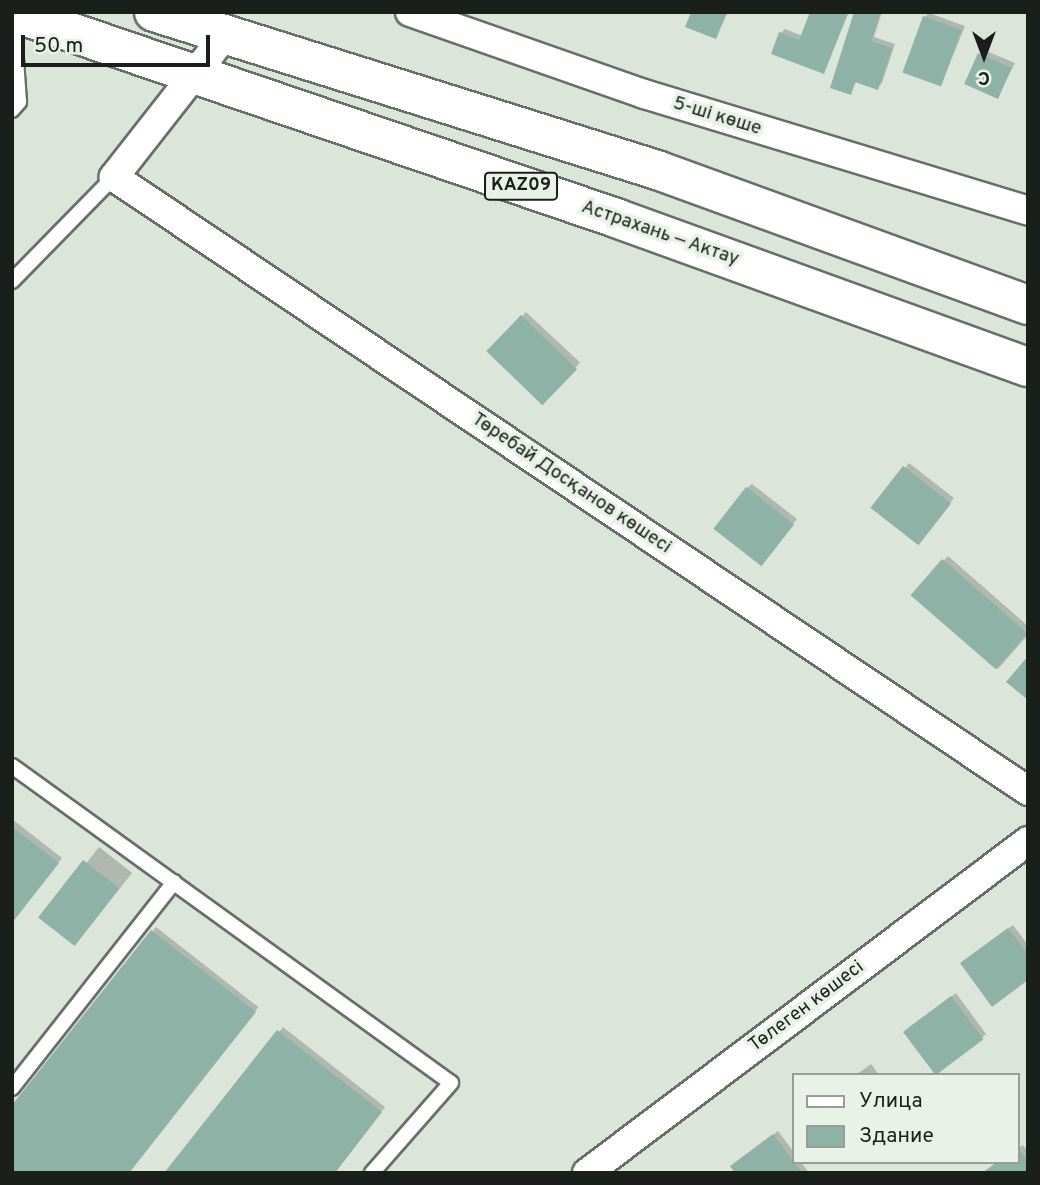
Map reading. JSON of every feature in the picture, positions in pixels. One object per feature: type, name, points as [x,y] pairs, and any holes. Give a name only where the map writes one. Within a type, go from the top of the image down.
[{"type":"highway","name":"Астрахань — Актау","points":[[13,12],[641,227],[1028,367]]},
{"type":"highway","points":[[154,12],[657,170],[1028,305]]},
{"type":"street","name":"5-шi көше","points":[[410,12],[644,94],[1028,211]]},
{"type":"street","points":[[114,177],[226,34]]},
{"type":"street","name":"Төребай Досқанов көшесі","points":[[114,177],[1028,791]]},
{"type":"street","name":"Төлеген көшесі","points":[[587,1173],[1028,841]]},
{"type":"lane","points":[[12,110],[19,102],[13,12]]},
{"type":"lane","points":[[12,281],[114,177]]},
{"type":"lane","points":[[12,766],[451,1083],[372,1173]]},
{"type":"lane","points":[[12,1088],[174,882]]},
{"type":"building","points":[[691,12],[727,12],[716,39],[685,27]]},
{"type":"building","points":[[810,12],[848,12],[824,74],[771,54],[779,32],[799,40]]},
{"type":"building","points":[[854,12],[881,12],[871,41],[892,48],[878,90],[855,82],[851,95],[830,88]]},
{"type":"building","points":[[923,16],[962,30],[941,86],[902,72]]},
{"type":"building","points":[[978,53],[1012,68],[998,99],[964,84]]},
{"type":"building","points":[[521,315],[577,369],[542,405],[486,351]]},
{"type":"building","points":[[903,466],[951,504],[918,545],[870,508]]},
{"type":"building","points":[[746,487],[794,525],[761,566],[713,529]]},
{"type":"building","points":[[942,559],[1027,633],[996,669],[911,595]]},
{"type":"building","points":[[1028,656],[1028,700],[1006,682]]},
{"type":"building","points":[[12,827],[59,863],[12,923]]},
{"type":"building","points":[[83,860],[119,888],[74,946],[38,918]]},
{"type":"building","points":[[1008,928],[1028,954],[1028,980],[992,1007],[960,963]]},
{"type":"building","points":[[151,930],[256,1012],[129,1173],[12,1173],[12,1105]]},
{"type":"building","points":[[951,996],[983,1039],[939,1073],[934,1073],[903,1032]]},
{"type":"building","points":[[277,1030],[382,1112],[335,1173],[164,1173]]},
{"type":"building","points":[[773,1134],[792,1160],[792,1164],[795,1164],[802,1173],[735,1173],[730,1166]]},
{"type":"building","points":[[1019,1150],[1028,1161],[1028,1173],[982,1173],[994,1164],[1019,1164]]}]
